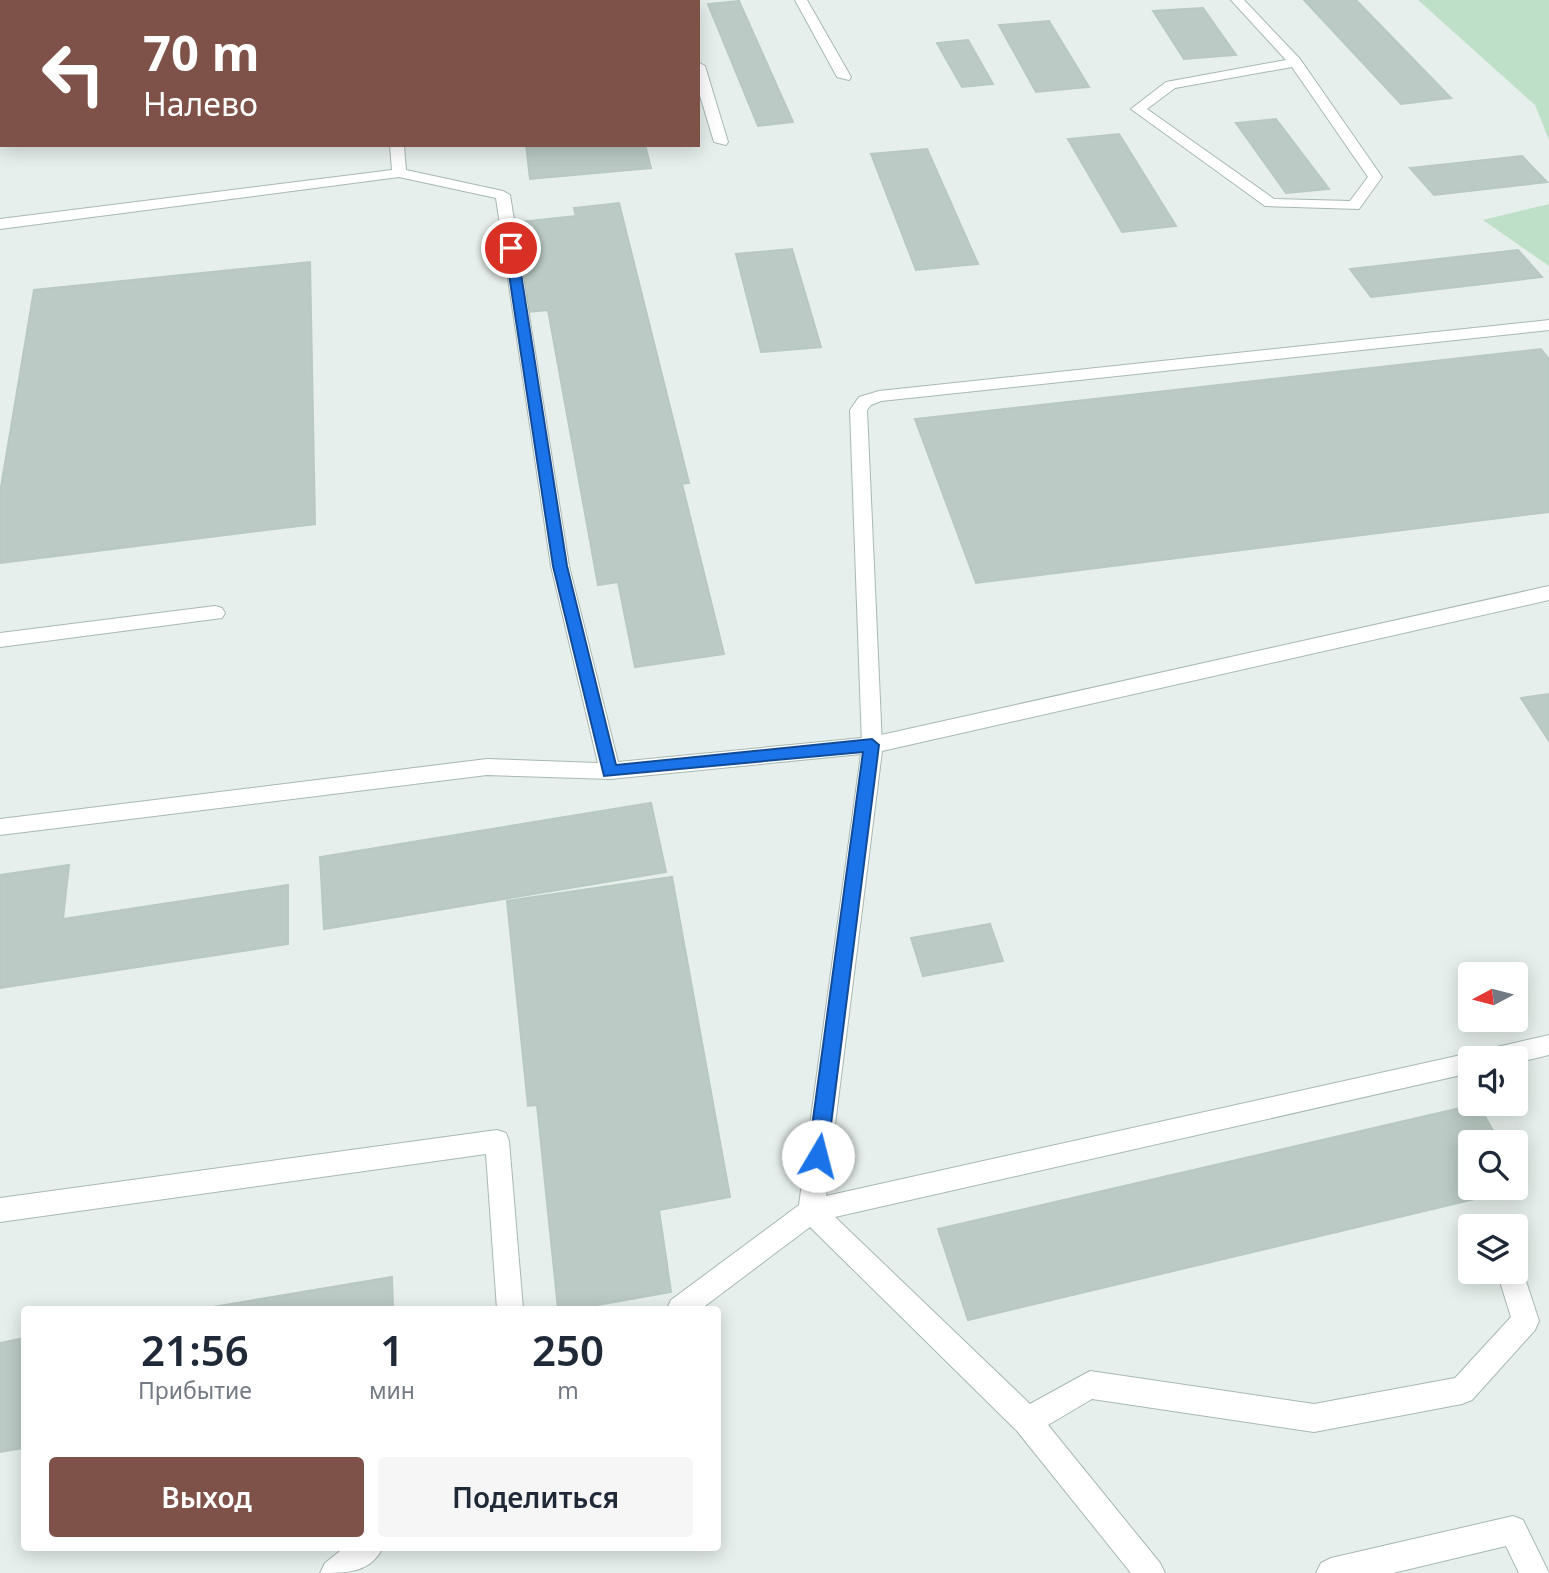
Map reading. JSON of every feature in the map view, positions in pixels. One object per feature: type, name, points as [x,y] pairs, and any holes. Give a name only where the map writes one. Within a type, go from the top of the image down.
[{"type":"street","points":[[801,0],[844,77]]},
{"type":"street","points":[[1237,0],[1295,61],[1375,177],[1354,206],[1270,203],[1138,108],[1171,85],[1295,61]]},
{"type":"street","points":[[700,73],[721,142]]},
{"type":"street","points":[[397,147],[399,173]]},
{"type":"street","points":[[0,224],[399,173],[503,195],[560,566],[610,771]]},
{"type":"street","points":[[811,1211],[872,745],[859,410],[865,401],[879,396],[1549,325]]},
{"type":"street","points":[[0,827],[487,767],[610,771],[872,745],[1549,593]]},
{"type":"street","points":[[0,640],[215,613]]},
{"type":"street","points":[[1528,1050],[1549,1045]]},
{"type":"street","points":[[684,1306],[811,1211],[1458,1066]]},
{"type":"street","points":[[0,1210],[497,1141],[510,1306]]},
{"type":"street","points":[[811,1211],[1027,1421],[1150,1573]]},
{"type":"street","points":[[1027,1421],[1090,1385],[1314,1418],[1462,1390],[1526,1321],[1514,1284]]},
{"type":"street","points":[[1331,1573],[1513,1530],[1534,1573]]},
{"type":"street","points":[[335,1573],[363,1551]]},
{"type":"green space","points":[[1418,0],[1549,0],[1549,140],[1535,105]]},
{"type":"green space","points":[[1549,204],[1549,266],[1483,220]]},
{"type":"building","points":[[1304,0],[1356,0],[1451,98],[1401,104]]},
{"type":"building","points":[[739,1],[793,122],[758,126],[708,4]]},
{"type":"building","points":[[1203,8],[1236,55],[1184,59],[1153,11]]},
{"type":"building","points":[[1049,21],[1089,87],[1036,92],[999,25]]},
{"type":"building","points":[[968,40],[993,84],[962,87],[937,43]]},
{"type":"building","points":[[1276,119],[1329,189],[1286,193],[1236,123]]},
{"type":"building","points":[[1119,134],[1176,226],[1122,232],[1068,139]]},
{"type":"building","points":[[526,147],[646,147],[651,168],[530,179]]},
{"type":"building","points":[[927,149],[978,264],[916,270],[871,154]]},
{"type":"building","points":[[1522,156],[1547,182],[1434,195],[1410,168]]},
{"type":"building","points":[[619,203],[689,483],[682,484],[724,654],[635,667],[618,582],[598,585],[548,310],[528,312],[512,223],[576,216],[574,208]]},
{"type":"building","points":[[792,249],[821,347],[761,352],[736,254]]},
{"type":"building","points":[[1518,250],[1542,277],[1371,297],[1350,269]]},
{"type":"building","points":[[310,262],[315,524],[0,563],[0,493],[34,290]]},
{"type":"building","points":[[1541,349],[1549,359],[1549,512],[976,583],[915,419]]},
{"type":"building","points":[[1549,694],[1549,741],[1521,698]]},
{"type":"building","points":[[651,803],[666,872],[324,929],[320,857]]},
{"type":"building","points":[[69,865],[63,919],[288,885],[288,944],[0,988],[0,875]]},
{"type":"building","points":[[672,877],[730,1197],[659,1210],[671,1292],[592,1306],[558,1306],[537,1105],[528,1106],[507,901]]},
{"type":"building","points":[[990,924],[1003,961],[923,976],[911,938]]},
{"type":"building","points":[[1458,1109],[1458,1116],[1485,1116],[1493,1130],[1458,1130],[1458,1200],[1471,1200],[968,1320],[938,1229]]},
{"type":"building","points":[[392,1277],[393,1306],[219,1306]]},
{"type":"building","points":[[21,1339],[21,1448],[0,1452],[0,1343]]},
{"type":"route","points":[[511,248],[560,566],[610,771],[872,745],[818,1156]]}]
